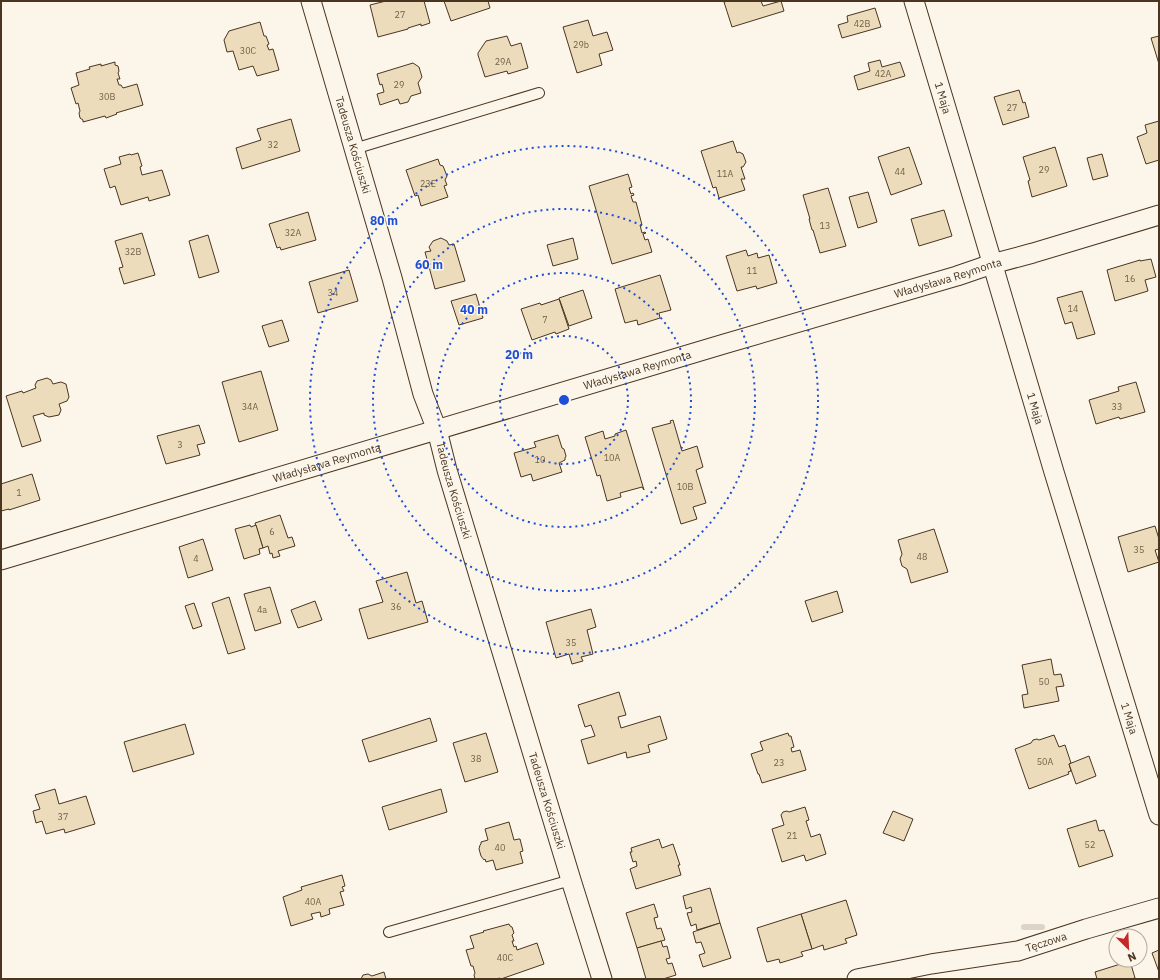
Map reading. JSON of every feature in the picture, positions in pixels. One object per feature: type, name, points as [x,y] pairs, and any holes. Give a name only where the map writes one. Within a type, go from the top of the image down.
[{"type":"street","name":"Tadeusza Kościuszki","points":[[311,1],[392,278],[423,394],[437,430],[452,486],[602,979]]},
{"type":"street","name":"1 Maja","points":[[914,1],[1054,472],[1159,815]]},
{"type":"street","name":"Władysława Reymonta","points":[[1,560],[957,276],[992,264],[1040,251],[1159,214]]},
{"type":"street","name":"Tęczowa","points":[[857,979],[931,964],[1018,951],[1086,929],[1159,908]]},
{"type":"lane","points":[[354,150],[539,93]]},
{"type":"lane","points":[[389,932],[571,880]]},
{"type":"building","points":[[386,1],[424,1],[430,23],[421,26],[421,24],[378,37],[370,5]]},
{"type":"building","points":[[444,1],[488,1],[490,8],[451,21]]},
{"type":"building","points":[[761,1],[763,6],[781,1],[784,11],[732,27],[724,2]]},
{"type":"building","points":[[875,8],[881,27],[842,38],[838,25],[848,22],[847,16]]},
{"type":"building","points":[[588,20],[593,36],[607,32],[613,50],[599,54],[602,65],[577,73],[563,27]]},
{"type":"building","points":[[260,22],[264,36],[266,36],[269,44],[267,45],[269,50],[273,49],[279,70],[257,76],[253,66],[239,70],[233,51],[227,52],[224,40],[229,31]]},
{"type":"building","points":[[507,36],[511,46],[521,43],[528,68],[508,74],[507,71],[485,77],[478,53],[486,41]]},
{"type":"building","points":[[1159,36],[1159,64],[1151,38]]},
{"type":"building","points":[[880,60],[882,67],[900,62],[905,76],[858,90],[854,76],[870,71],[868,63]]},
{"type":"building","points":[[115,62],[115,65],[118,66],[119,71],[118,73],[120,79],[117,79],[119,85],[123,88],[137,84],[143,105],[116,113],[117,114],[106,118],[105,116],[83,122],[80,118],[78,103],[76,104],[71,88],[79,85],[76,73],[90,69],[89,67],[101,64],[101,66]]},
{"type":"building","points":[[413,63],[419,67],[422,77],[418,83],[421,93],[411,96],[408,102],[400,104],[398,99],[380,105],[377,94],[384,92],[377,74]]},
{"type":"building","points":[[1019,90],[1023,103],[1025,102],[1029,117],[1003,125],[994,97]]},
{"type":"building","points":[[291,119],[300,151],[242,169],[236,148],[261,140],[257,129]]},
{"type":"building","points":[[1159,121],[1159,160],[1146,164],[1137,137],[1147,133],[1145,125]]},
{"type":"building","points":[[733,141],[737,153],[739,152],[743,154],[746,162],[743,167],[741,167],[745,179],[741,179],[745,190],[719,198],[716,187],[713,188],[701,151]]},
{"type":"building","points":[[909,147],[922,184],[891,195],[878,157]]},
{"type":"building","points":[[1055,147],[1067,186],[1032,197],[1028,181],[1030,180],[1023,157]]},
{"type":"building","points":[[138,153],[142,166],[140,167],[142,175],[162,170],[170,195],[149,201],[148,197],[121,205],[115,186],[110,188],[104,169],[121,164],[119,157]]},
{"type":"building","points":[[1102,154],[1108,176],[1093,180],[1087,158]]},
{"type":"building","points":[[438,159],[447,176],[445,180],[447,185],[444,186],[448,197],[421,206],[418,195],[415,196],[406,170]]},
{"type":"building","points":[[628,174],[632,187],[629,188],[631,194],[633,193],[634,195],[631,196],[633,202],[636,202],[642,225],[640,225],[642,233],[646,233],[643,234],[645,240],[648,239],[652,252],[612,264],[589,186]]},
{"type":"building","points":[[828,188],[846,246],[820,253],[812,230],[803,195]]},
{"type":"building","points":[[868,192],[877,222],[858,228],[849,197]]},
{"type":"building","points":[[944,210],[952,236],[919,246],[911,219]]},
{"type":"building","points":[[308,212],[316,240],[281,250],[280,247],[277,248],[269,224]]},
{"type":"building","points":[[142,233],[155,275],[124,284],[119,268],[123,267],[115,241]]},
{"type":"building","points":[[208,235],[219,272],[199,278],[189,241]]},
{"type":"building","points":[[441,238],[447,241],[449,245],[454,244],[465,281],[435,289],[425,252],[431,251],[429,247],[433,241]]},
{"type":"building","points":[[573,238],[578,259],[553,266],[547,245]]},
{"type":"building","points":[[746,250],[748,256],[757,253],[758,258],[769,255],[777,283],[757,289],[756,286],[737,291],[726,256]]},
{"type":"building","points":[[1151,259],[1156,277],[1145,280],[1148,291],[1115,301],[1107,270],[1140,260]]},
{"type":"building","points":[[349,270],[358,301],[318,313],[309,282]]},
{"type":"building","points":[[660,275],[671,310],[659,313],[660,318],[638,325],[637,320],[625,323],[615,289]]},
{"type":"building","points":[[583,290],[592,318],[569,326],[559,298]]},
{"type":"building","points":[[1082,291],[1095,334],[1077,339],[1072,322],[1065,324],[1057,298]]},
{"type":"building","points":[[476,294],[483,318],[459,325],[451,301]]},
{"type":"building","points":[[559,299],[569,329],[532,340],[521,309],[540,303],[541,305]]},
{"type":"building","points":[[282,320],[289,341],[269,347],[262,326]]},
{"type":"building","points":[[261,371],[278,430],[239,442],[222,382]]},
{"type":"building","points":[[47,378],[51,380],[53,384],[61,382],[66,384],[69,397],[67,401],[59,404],[61,410],[59,415],[49,417],[44,415],[44,413],[33,416],[41,441],[22,447],[6,396],[22,391],[23,393],[36,388],[35,385],[37,381]]},
{"type":"building","points":[[1136,382],[1145,412],[1120,419],[1119,417],[1096,424],[1089,400],[1119,391],[1118,387]]},
{"type":"building","points":[[673,420],[682,451],[697,446],[703,467],[696,470],[706,503],[693,507],[697,519],[681,524],[652,428],[671,423],[670,421]]},
{"type":"building","points":[[199,425],[205,443],[197,445],[200,455],[166,464],[157,436]]},
{"type":"building","points":[[626,430],[644,490],[642,487],[620,493],[621,497],[607,501],[600,475],[597,476],[585,437],[603,431],[605,439]]},
{"type":"building","points":[[558,435],[566,456],[565,460],[559,463],[562,472],[533,481],[531,474],[521,477],[514,453],[536,447],[534,442]]},
{"type":"building","points":[[32,474],[40,500],[9,510],[1,511],[1,484]]},
{"type":"building","points":[[280,515],[288,538],[292,537],[295,546],[278,551],[280,556],[273,558],[272,553],[270,554],[268,546],[263,548],[255,523]]},
{"type":"building","points":[[250,525],[251,527],[256,525],[263,548],[259,549],[260,554],[244,559],[235,529]]},
{"type":"building","points":[[1155,526],[1159,539],[1159,549],[1155,550],[1159,562],[1128,572],[1118,537]]},
{"type":"building","points":[[934,529],[948,572],[911,583],[907,569],[902,566],[900,559],[902,554],[898,540]]},
{"type":"building","points":[[203,539],[213,570],[188,578],[179,547]]},
{"type":"building","points":[[407,572],[416,603],[422,601],[428,622],[368,639],[359,609],[383,602],[376,581]]},
{"type":"building","points":[[270,587],[281,623],[255,631],[244,594]]},
{"type":"building","points":[[837,591],[843,612],[812,622],[805,601]]},
{"type":"building","points":[[229,597],[245,649],[228,654],[212,603]]},
{"type":"building","points":[[315,601],[322,620],[298,628],[291,610]]},
{"type":"building","points":[[194,603],[202,626],[193,629],[185,606]]},
{"type":"building","points":[[591,609],[596,627],[587,630],[593,654],[581,657],[583,661],[572,664],[569,654],[556,658],[546,622]]},
{"type":"building","points":[[1051,659],[1054,675],[1061,674],[1064,686],[1056,687],[1059,701],[1024,708],[1022,695],[1028,694],[1022,665]]},
{"type":"building","points":[[619,692],[626,715],[618,717],[621,728],[660,716],[667,739],[648,745],[650,752],[627,758],[626,752],[588,764],[581,740],[595,736],[591,725],[585,727],[578,705]]},
{"type":"building","points":[[430,718],[437,741],[369,762],[362,740]]},
{"type":"building","points":[[185,724],[194,754],[133,772],[124,742]]},
{"type":"building","points":[[486,733],[498,772],[465,782],[453,743]]},
{"type":"building","points":[[788,733],[789,736],[791,736],[794,747],[791,748],[792,752],[800,750],[806,770],[762,783],[751,754],[763,750],[760,742]]},
{"type":"building","points":[[1054,735],[1059,747],[1065,745],[1071,763],[1069,764],[1071,771],[1068,772],[1069,774],[1029,789],[1015,749],[1031,743],[1033,740],[1039,740]]},
{"type":"building","points":[[1089,756],[1096,776],[1076,784],[1069,764]]},
{"type":"building","points":[[55,789],[59,804],[86,796],[95,824],[65,833],[64,829],[46,834],[42,821],[36,823],[33,811],[40,809],[35,795]]},
{"type":"building","points":[[441,789],[447,812],[389,830],[382,807]]},
{"type":"building","points":[[805,807],[809,820],[806,821],[811,837],[820,834],[826,854],[806,861],[804,855],[782,862],[772,829],[784,825],[781,815],[783,812],[789,812]]},
{"type":"building","points":[[893,811],[913,819],[904,841],[883,833]]},
{"type":"building","points":[[1096,820],[1099,831],[1104,830],[1113,856],[1079,867],[1067,829]]},
{"type":"building","points":[[509,822],[514,840],[520,839],[523,851],[520,852],[523,863],[496,870],[493,860],[486,862],[481,856],[479,849],[480,845],[481,842],[488,840],[485,829]]},
{"type":"building","points":[[659,839],[662,848],[673,844],[680,865],[678,865],[681,875],[636,889],[630,869],[637,866],[636,861],[633,862],[630,852],[632,852],[631,848]]},
{"type":"building","points":[[342,875],[345,886],[342,887],[344,891],[340,892],[344,905],[329,909],[330,914],[321,917],[320,912],[311,914],[313,919],[291,926],[283,897],[302,890],[301,887]]},
{"type":"building","points":[[710,888],[720,923],[697,930],[696,924],[691,926],[687,913],[692,912],[691,907],[686,909],[683,896]]},
{"type":"building","points":[[846,900],[857,935],[845,939],[847,943],[824,950],[823,945],[812,949],[801,914]]},
{"type":"building","points":[[654,904],[658,917],[654,918],[657,929],[661,928],[665,940],[637,948],[626,913]]},
{"type":"building","points":[[801,914],[812,949],[801,952],[803,956],[780,963],[779,959],[767,962],[757,928]]},
{"type":"building","points":[[720,923],[731,958],[703,967],[699,955],[705,953],[701,942],[696,943],[693,932]]},
{"type":"building","points":[[509,924],[514,933],[512,935],[514,941],[512,941],[514,947],[516,946],[517,950],[537,943],[544,964],[501,979],[475,979],[473,966],[471,966],[466,950],[474,948],[470,936]]},
{"type":"building","points":[[661,941],[663,947],[667,946],[670,958],[666,959],[668,964],[672,963],[676,975],[663,979],[646,979],[637,948]]},
{"type":"building","points":[[1159,950],[1159,972],[1152,953]]},
{"type":"building","points":[[1108,968],[1132,968],[1135,978],[1097,979],[1095,972]]},
{"type":"building","points":[[384,972],[386,979],[361,979],[363,975],[368,974],[372,976]]},
{"type":"waterway","points":[[1024,927],[1042,927]]}]
